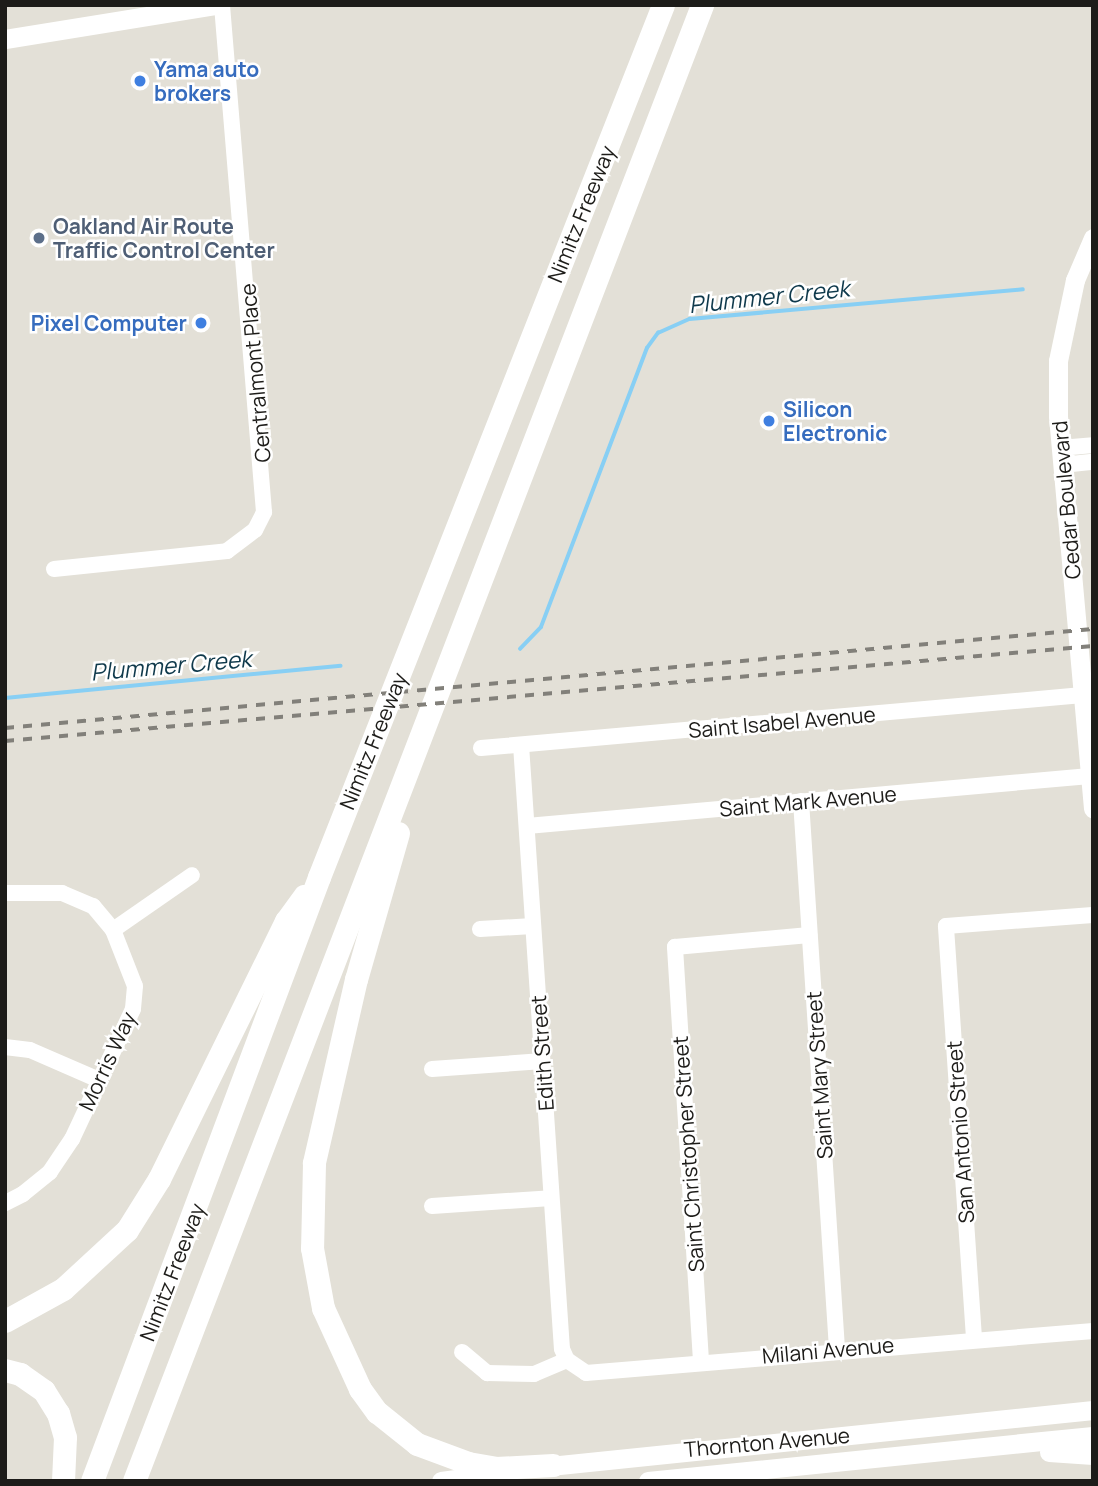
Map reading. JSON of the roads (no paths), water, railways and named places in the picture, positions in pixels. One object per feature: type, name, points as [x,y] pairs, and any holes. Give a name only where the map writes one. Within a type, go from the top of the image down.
[{"type":"highway","name":"Nimitz Freeway","points":[[92,1481],[319,877],[663,5]]},
{"type":"highway","name":"Nimitz Freeway","points":[[134,1481],[209,1293],[702,5]]},
{"type":"highway","points":[[445,672],[356,979],[324,1116],[310,1198],[315,1278],[344,1363],[371,1405],[395,1429],[417,1444],[468,1464],[496,1468],[553,1465]]},
{"type":"highway","points":[[5,1321],[74,1280],[127,1230],[159,1179],[285,921],[319,877]]},
{"type":"highway","points":[[151,1481],[209,1293]]},
{"type":"highway","points":[[5,1370],[20,1374],[44,1391],[58,1413],[65,1437],[63,1481]]},
{"type":"main road","points":[[5,39],[216,5]]},
{"type":"main road","name":"Cedar Boulevard","points":[[1093,238],[1074,280],[1058,361],[1061,457],[1093,808]]},
{"type":"main road","name":"Thornton Avenue","points":[[441,1481],[553,1465],[1093,1410]]},
{"type":"main road","name":"Thornton Avenue","points":[[648,1481],[1032,1445],[1093,1436]]},
{"type":"main road","points":[[1032,1445],[1045,1452],[1093,1455]]},
{"type":"street","name":"Centralmont Place","points":[[54,569],[227,551],[243,543],[264,513],[222,5]]},
{"type":"street","points":[[1061,457],[1093,444]]},
{"type":"street","points":[[1061,457],[1093,463]]},
{"type":"street","name":"Saint Isabel Avenue","points":[[481,748],[1083,695]]},
{"type":"street","name":"Edith Street","points":[[521,745],[562,1349],[567,1360]]},
{"type":"street","name":"Saint Mark Avenue","points":[[527,826],[1090,776]]},
{"type":"street","name":"Saint Mary Street","points":[[801,801],[837,1349]]},
{"type":"street","points":[[113,930],[192,874]]},
{"type":"street","name":"Morris Way","points":[[5,893],[62,893],[93,906],[113,930],[135,986],[133,1009],[72,1139],[50,1172],[23,1195],[5,1203]]},
{"type":"street","name":"San Antonio Street","points":[[974,1338],[946,926],[1093,915]]},
{"type":"street","points":[[480,929],[533,926]]},
{"type":"street","name":"Saint Christopher Street","points":[[701,1361],[675,947],[809,935]]},
{"type":"street","points":[[5,1047],[30,1050],[99,1080]]},
{"type":"street","points":[[432,1069],[543,1061]]},
{"type":"street","points":[[432,1206],[551,1198]]},
{"type":"street","name":"Milani Avenue","points":[[567,1360],[586,1373],[837,1349],[1093,1331]]},
{"type":"street","points":[[462,1352],[487,1373],[534,1374],[567,1360]]},
{"type":"waterway","name":"Plummer Creek","points":[[520,649],[541,627],[647,348],[658,333],[690,319],[1023,289]]},
{"type":"waterway","name":"Plummer Creek","points":[[5,698],[340,666]]},
{"type":"railway","points":[[5,728],[1093,629]]},
{"type":"railway","points":[[5,741],[1093,646]]},
{"type":"place","name":"Yama auto brokers","points":[[140,81]]},
{"type":"place","name":"Oakland Air Route Traffic Control Center","points":[[39,238]]},
{"type":"place","name":"Pixel Computer","points":[[201,323]]},
{"type":"place","name":"Silicon Electronic","points":[[769,421]]}]
